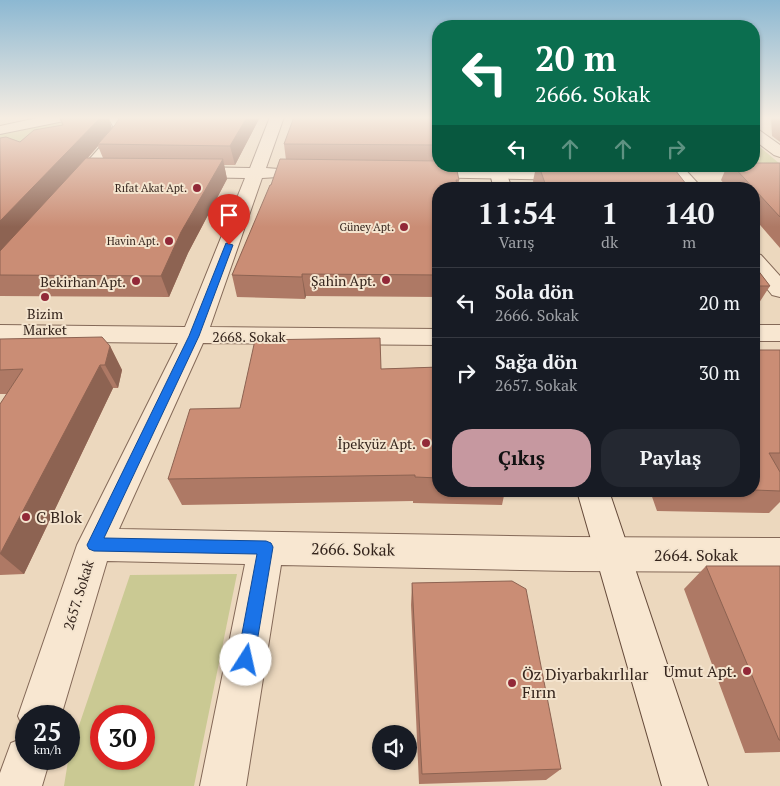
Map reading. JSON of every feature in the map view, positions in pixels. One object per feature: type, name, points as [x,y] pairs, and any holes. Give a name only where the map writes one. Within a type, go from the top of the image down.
[{"type":"street","points":[[64,199],[102,154]]},
{"type":"street","name":"2657. Sokak","points":[[43,705],[94,545],[194,336],[264,154]]},
{"type":"street","points":[[90,170],[109,170]]},
{"type":"street","points":[[168,171],[286,173]]},
{"type":"street","points":[[678,172],[688,182]]},
{"type":"street","points":[[401,173],[499,176],[593,175]]},
{"type":"street","points":[[760,266],[780,290]]},
{"type":"street","points":[[760,333],[780,332]]},
{"type":"street","name":"2668. Sokak","points":[[0,333],[432,337]]},
{"type":"street","points":[[595,497],[685,786]]},
{"type":"street","name":"2666. Sokak","points":[[94,545],[613,555]]},
{"type":"street","points":[[223,786],[266,547]]},
{"type":"street","name":"2664. Sokak","points":[[613,555],[780,555]]},
{"type":"street","points":[[19,786],[24,770]]},
{"type":"shaded area","points":[[760,154],[768,154],[780,164],[780,171],[760,171]]},
{"type":"shaded area","points":[[237,574],[194,786],[64,786],[67,770],[80,770],[80,723],[130,575]]},
{"type":"building","points":[[0,154],[65,154],[0,221]]},
{"type":"building","points":[[86,158],[223,159],[181,232],[161,276],[0,275],[0,251]]},
{"type":"building","points":[[280,159],[432,161],[432,172],[457,172],[459,180],[456,180],[456,182],[432,182],[432,275],[302,274],[302,277],[232,275],[271,185]]},
{"type":"building","points":[[760,163],[780,163],[780,217],[760,195],[760,182],[748,182],[739,172],[760,172]]},
{"type":"building","points":[[541,172],[677,172],[685,182],[545,182]]},
{"type":"building","points":[[760,273],[770,286],[760,286]]},
{"type":"building","points":[[102,337],[110,346],[105,365],[100,365],[0,554],[0,404],[23,369],[0,370],[0,339]]},
{"type":"building","points":[[380,338],[381,369],[432,367],[432,478],[415,477],[415,475],[168,479],[190,409],[240,408],[255,340]]},
{"type":"building","points":[[760,350],[780,350],[780,453],[769,453],[780,472],[780,491],[760,490]]},
{"type":"building","points":[[706,566],[780,566],[780,740],[779,740]]},
{"type":"building","points":[[512,581],[526,589],[561,769],[422,774],[412,583]]},
{"type":"place","name":"Rıfat Akat Apt.","points":[[197,188]]},
{"type":"place","name":"Güney Apt.","points":[[404,227]]},
{"type":"place","name":"Havin Apt.","points":[[169,241]]},
{"type":"place","name":"Şahin Apt.","points":[[386,280]]},
{"type":"place","name":"Bekirhan Apt.","points":[[136,281]]},
{"type":"place","name":"Bizim Market","points":[[45,297]]},
{"type":"place","name":"İpekyüz Apt.","points":[[426,443]]},
{"type":"place","name":"C Blok","points":[[26,517]]},
{"type":"place","name":"Umut Apt.","points":[[747,671]]},
{"type":"place","name":"Öz Diyarbakırlılar Fırın","points":[[512,683]]},
{"type":"route","points":[[229,245],[194,336],[94,545],[266,547],[246,660]]}]
